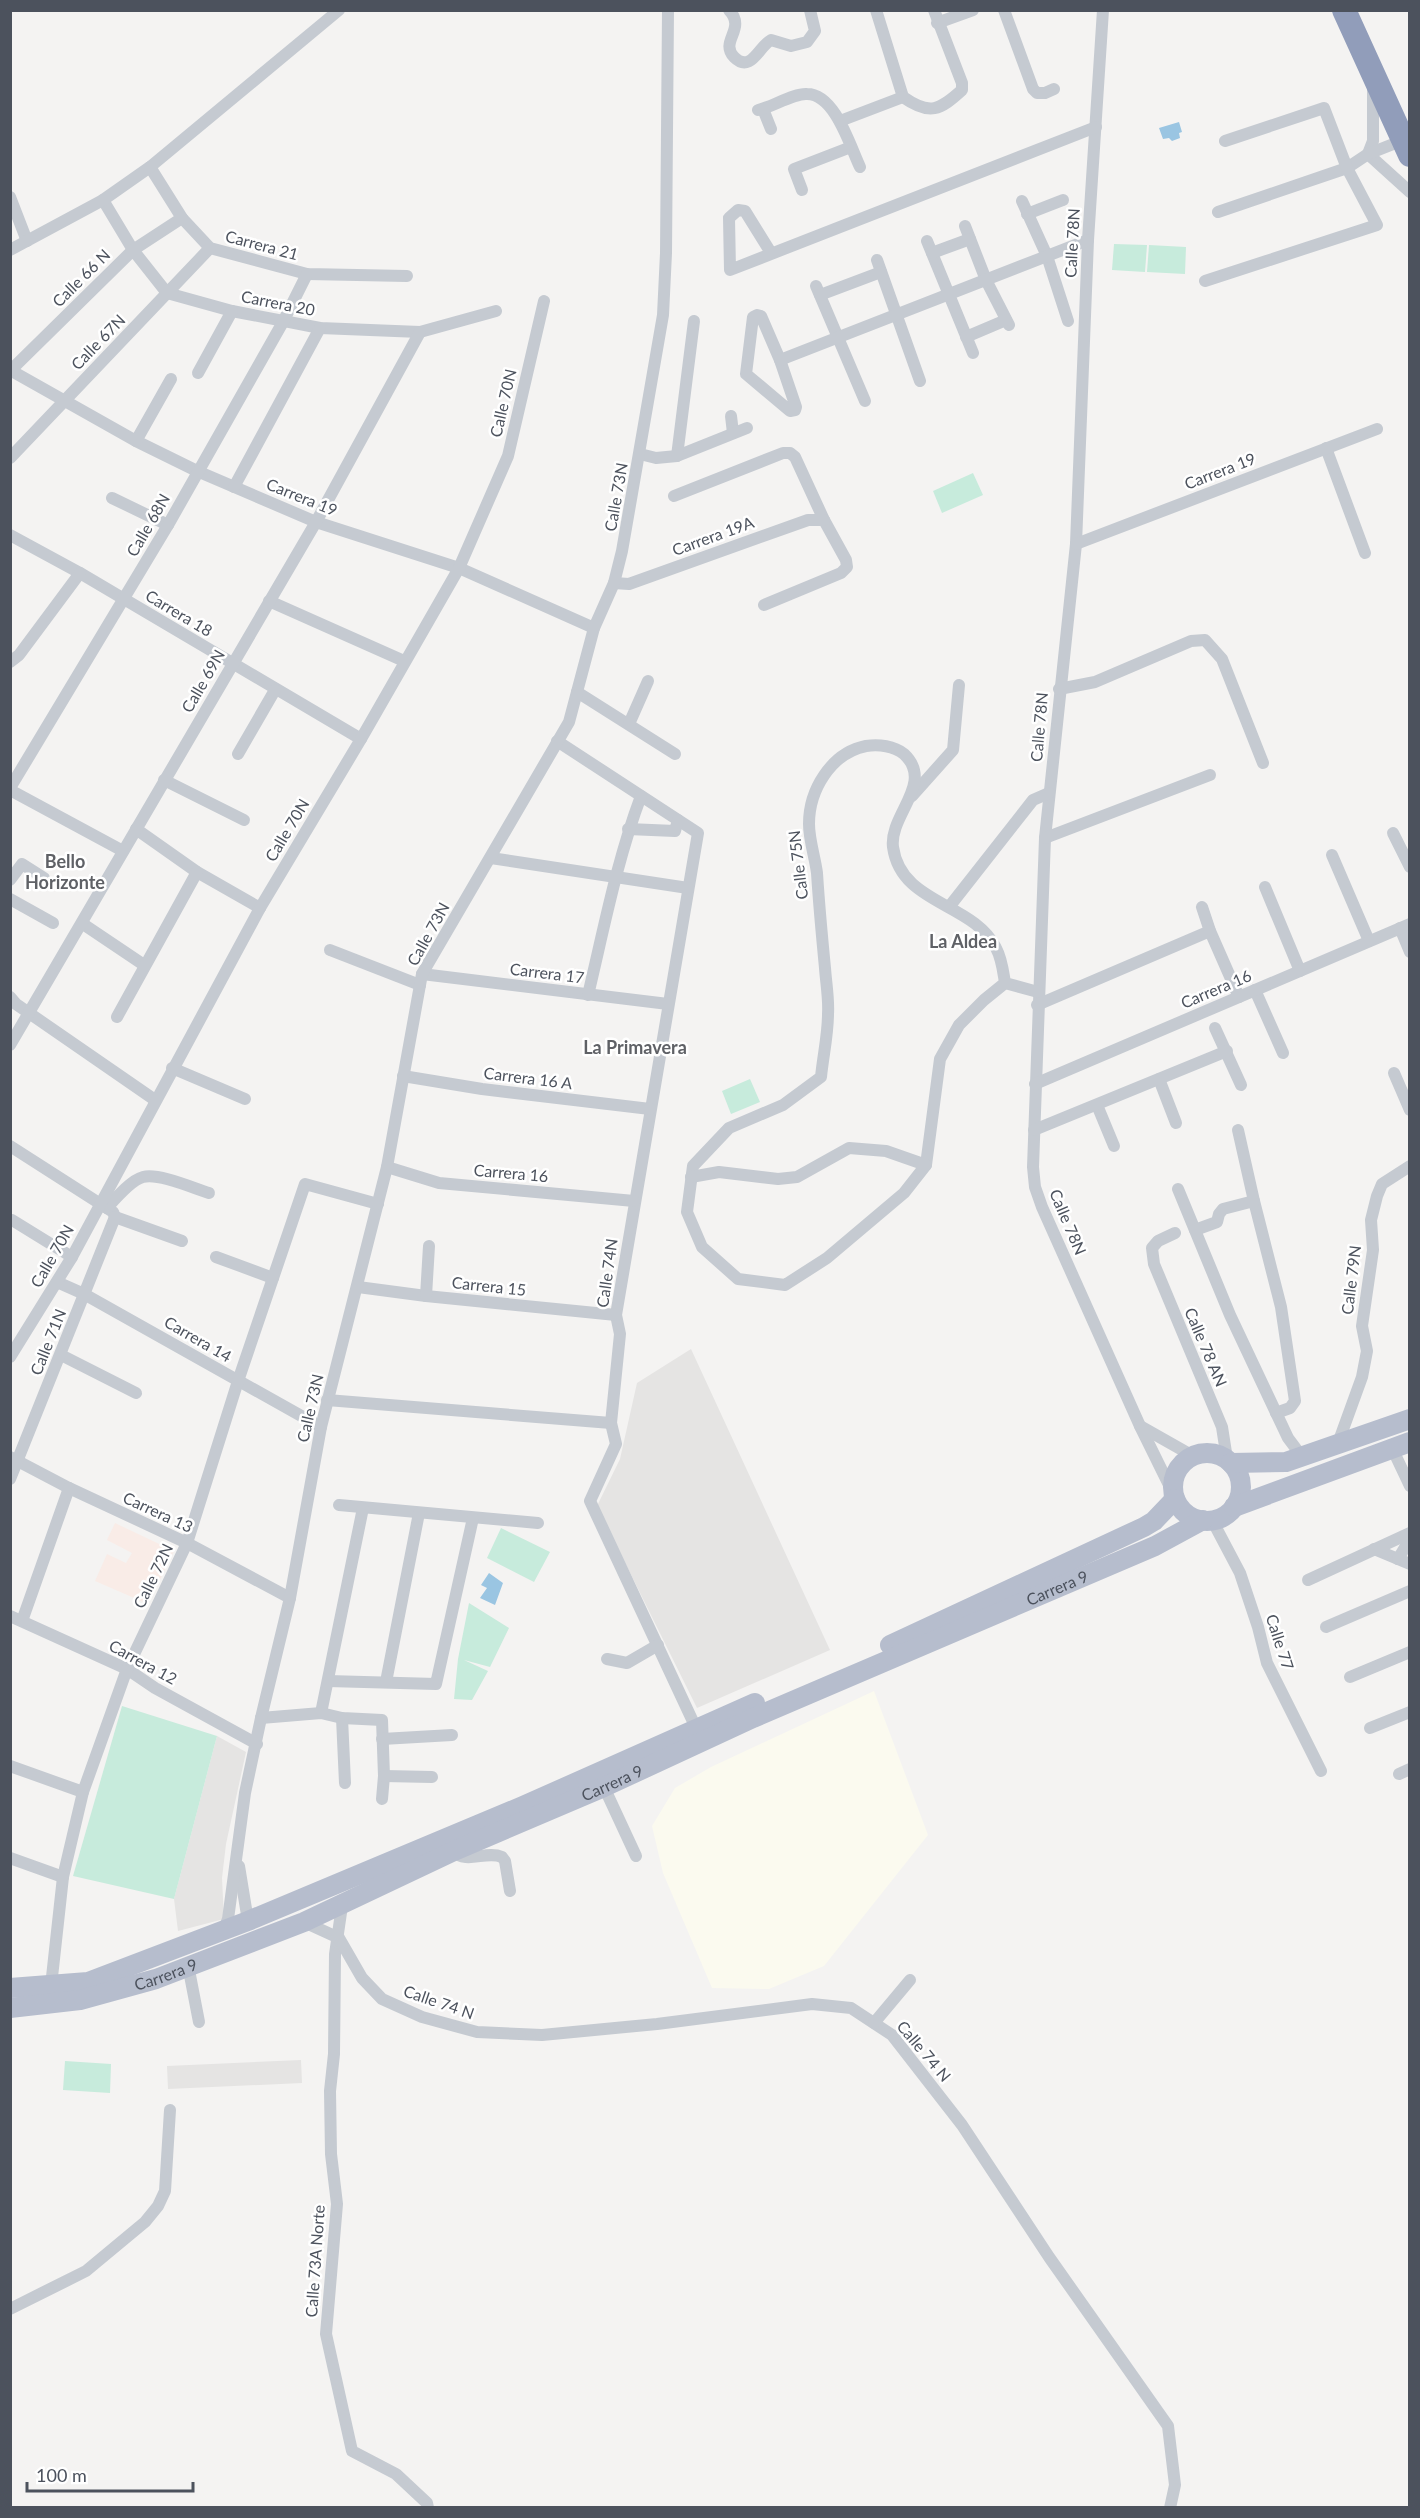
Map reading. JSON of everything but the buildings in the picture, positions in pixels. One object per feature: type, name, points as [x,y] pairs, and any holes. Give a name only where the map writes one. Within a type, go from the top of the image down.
[{"type":"highway","points":[[1344,10],[1407,144]]},
{"type":"main road","points":[[1229,1461],[1240,1480],[1239,1499],[1234,1507],[1221,1518],[1208,1520],[1191,1517],[1182,1509],[1175,1497],[1174,1479],[1180,1465],[1193,1455],[1208,1453],[1229,1461],[1287,1462],[1410,1419]]},
{"type":"main road","points":[[1234,1507],[1401,1445]]},
{"type":"main road","name":"Carrera 9","points":[[10,1988],[88,1982],[248,1921],[523,1806],[696,1728],[921,1632],[1134,1532],[1154,1521],[1175,1497]]},
{"type":"main road","name":"Carrera 9","points":[[10,2008],[80,2000],[156,1979],[304,1922],[454,1851],[859,1671],[1026,1603],[1208,1520]]},
{"type":"main road","points":[[188,1965],[205,1950],[240,1934],[248,1921]]},
{"type":"street","points":[[10,250],[103,200],[150,167],[339,10]]},
{"type":"street","name":"Calle 73N","points":[[224,1929],[228,1919],[246,1793],[261,1718],[290,1598],[321,1427],[387,1167],[421,979],[568,722],[594,628],[614,583],[640,454],[663,315],[666,253],[668,10]]},
{"type":"street","points":[[729,10],[734,16],[736,28],[730,40],[729,51],[742,62],[750,61],[758,55],[766,42],[771,40],[791,46],[807,42],[815,31],[810,10]]},
{"type":"street","points":[[876,10],[903,97],[914,105],[936,109],[944,106],[962,90],[962,83],[937,23],[934,10]]},
{"type":"street","points":[[937,23],[973,10]]},
{"type":"street","points":[[1004,10],[1033,89],[1037,93],[1045,93],[1054,89]]},
{"type":"street","name":"Calle 78N","points":[[1103,10],[1088,240],[1076,544],[1045,838],[1037,1005],[1033,1167],[1035,1187],[1140,1426],[1175,1497]]},
{"type":"street","points":[[1368,154],[1373,141],[1373,74]]},
{"type":"street","points":[[771,129],[760,109],[806,93],[819,96],[840,121],[860,168]]},
{"type":"street","points":[[840,121],[903,97]]},
{"type":"street","points":[[1205,281],[1377,225],[1347,168],[1324,108],[1225,141]]},
{"type":"street","points":[[771,253],[744,211],[738,210],[731,214],[729,218],[730,270],[1096,127]]},
{"type":"street","points":[[1218,212],[1347,168],[1368,154],[1407,144]]},
{"type":"street","points":[[802,190],[794,170],[851,147]]},
{"type":"street","points":[[1368,154],[1410,192]]},
{"type":"street","name":"Carrera 21","points":[[150,167],[182,218],[210,248],[307,274],[407,276]]},
{"type":"street","points":[[10,197],[27,241]]},
{"type":"street","points":[[103,200],[133,250],[167,293]]},
{"type":"street","points":[[1027,214],[1063,200]]},
{"type":"street","points":[[1022,201],[1047,256],[1068,321]]},
{"type":"street","name":"Calle 66 N","points":[[11,371],[133,250],[182,218]]},
{"type":"street","points":[[965,226],[986,280],[1007,323],[966,337]]},
{"type":"street","points":[[932,253],[970,239]]},
{"type":"street","points":[[780,360],[1088,240]]},
{"type":"street","points":[[927,241],[973,353]]},
{"type":"street","name":"Calle 67N","points":[[10,458],[210,248]]},
{"type":"street","points":[[865,401],[818,290],[879,266],[920,381]]},
{"type":"street","name":"Calle 68N","points":[[10,789],[168,525],[284,322],[307,274]]},
{"type":"street","name":"Carrera 20","points":[[167,293],[232,311],[320,328],[420,332],[496,311]]},
{"type":"street","name":"Calle 70N","points":[[10,1357],[16,1336],[57,1282],[107,1209],[155,1100],[172,1068],[260,908],[361,740],[459,568],[508,456],[544,301]]},
{"type":"street","points":[[198,373],[232,311]]},
{"type":"street","points":[[760,316],[780,360],[796,407],[795,410],[790,411],[746,375],[753,317],[760,316]]},
{"type":"street","points":[[677,456],[694,321]]},
{"type":"street","points":[[234,487],[320,328]]},
{"type":"street","name":"Calle 69N","points":[[10,1045],[83,924],[164,780],[316,522],[420,332]]},
{"type":"street","name":"Carrera 19","points":[[11,371],[136,441],[197,471],[316,522],[459,568],[547,605],[594,628]]},
{"type":"street","points":[[136,441],[171,379]]},
{"type":"street","points":[[731,417],[733,433]]},
{"type":"street","points":[[640,454],[656,458],[677,456],[747,428]]},
{"type":"street","name":"Carrera 19","points":[[1076,544],[1377,429]]},
{"type":"street","points":[[1326,448],[1365,553]]},
{"type":"street","points":[[674,496],[783,453],[790,453],[795,457],[824,520],[846,560],[847,567],[841,573],[764,605]]},
{"type":"street","points":[[112,498],[168,525]]},
{"type":"street","name":"Carrera 19A","points":[[614,583],[629,584],[808,520],[824,520]]},
{"type":"street","name":"Carrera 18","points":[[10,535],[80,573],[361,740]]},
{"type":"street","points":[[10,662],[19,655],[80,573]]},
{"type":"street","points":[[269,601],[404,661]]},
{"type":"street","points":[[1059,689],[1095,682],[1191,641],[1205,640],[1222,658],[1263,763]]},
{"type":"street","points":[[629,724],[648,681]]},
{"type":"street","points":[[911,796],[953,750],[959,685]]},
{"type":"street","points":[[238,754],[275,690]]},
{"type":"street","points":[[577,692],[675,754]]},
{"type":"street","points":[[557,741],[678,820],[675,831],[628,829]]},
{"type":"street","name":"Calle 75N","points":[[926,1165],[904,1193],[827,1258],[785,1286],[738,1279],[702,1247],[687,1212],[693,1166],[729,1128],[783,1104],[820,1077],[828,1013],[815,855],[809,824],[820,779],[833,763],[853,749],[873,745],[897,748],[910,760],[915,779],[911,796],[897,823],[893,845],[898,863],[905,877],[915,888],[949,907],[986,933],[996,946],[1002,963],[1005,983]]},
{"type":"street","points":[[1045,838],[1210,775]]},
{"type":"street","points":[[164,780],[244,820]]},
{"type":"street","points":[[10,789],[123,851]]},
{"type":"street","points":[[949,907],[1033,800],[1049,793]]},
{"type":"street","points":[[588,994],[615,877],[628,829],[641,796]]},
{"type":"street","name":"Calle 74N","points":[[678,820],[698,833],[616,1315],[620,1334],[611,1423],[616,1443],[590,1500],[696,1728]]},
{"type":"street","points":[[136,829],[197,872],[260,908]]},
{"type":"street","points":[[1393,833],[1410,867]]},
{"type":"street","points":[[1332,855],[1369,941]]},
{"type":"street","points":[[491,858],[688,888]]},
{"type":"street","points":[[10,880],[22,864],[44,878]]},
{"type":"street","points":[[117,1017],[197,872]]},
{"type":"street","points":[[1265,887],[1300,971]]},
{"type":"street","points":[[10,899],[53,923]]},
{"type":"street","points":[[1203,907],[1210,931],[1239,997]]},
{"type":"street","points":[[83,924],[144,965]]},
{"type":"street","points":[[1405,926],[1410,952]]},
{"type":"street","name":"Carrera 16","points":[[1035,1084],[1405,926]]},
{"type":"street","points":[[1037,1005],[1210,931]]},
{"type":"street","name":"Carrera 17","points":[[330,950],[421,979],[588,994],[668,1004]]},
{"type":"street","points":[[691,1177],[719,1173],[778,1179],[797,1177],[849,1148],[886,1151],[926,1165],[940,1059],[959,1024],[1005,983],[1038,992]]},
{"type":"street","points":[[1255,990],[1283,1053]]},
{"type":"street","points":[[10,997],[155,1100]]},
{"type":"street","points":[[1215,1028],[1241,1085]]},
{"type":"street","points":[[1034,1131],[1227,1051]]},
{"type":"street","points":[[172,1068],[245,1099]]},
{"type":"street","points":[[1394,1073],[1410,1110]]},
{"type":"street","name":"Carrera 16 A","points":[[403,1076],[482,1089],[650,1109]]},
{"type":"street","points":[[1159,1079],[1176,1123]]},
{"type":"street","points":[[1097,1105],[1114,1146]]},
{"type":"street","points":[[1238,1130],[1281,1307],[1295,1401],[1290,1408],[1276,1413]]},
{"type":"street","points":[[10,1146],[107,1209],[182,1241]]},
{"type":"street","name":"Calle 79N","points":[[1337,1446],[1362,1377],[1367,1351],[1362,1326],[1373,1250],[1371,1220],[1377,1196],[1382,1184],[1410,1166]]},
{"type":"street","name":"Carrera 16","points":[[387,1167],[439,1183],[634,1201]]},
{"type":"street","points":[[107,1209],[120,1194],[143,1177],[159,1178],[209,1193]]},
{"type":"street","name":"Calle 72N","points":[[51,1986],[63,1877],[83,1792],[126,1669],[187,1543],[238,1381],[305,1184],[378,1204]]},
{"type":"street","points":[[1178,1189],[1230,1315],[1288,1438],[1303,1458]]},
{"type":"street","points":[[1195,1230],[1217,1222],[1223,1209],[1254,1201]]},
{"type":"street","name":"Calle 71N","points":[[10,1479],[14,1459],[61,1355],[84,1294],[107,1209]]},
{"type":"street","points":[[12,1221],[72,1257]]},
{"type":"street","name":"Calle 78 AN","points":[[1175,1233],[1158,1241],[1152,1248],[1154,1264],[1222,1427],[1229,1461]]},
{"type":"street","points":[[426,1296],[429,1246]]},
{"type":"street","points":[[216,1257],[273,1278]]},
{"type":"street","name":"Carrera 14","points":[[57,1282],[84,1294],[321,1427]]},
{"type":"street","name":"Carrera 15","points":[[358,1287],[616,1315]]},
{"type":"street","points":[[61,1355],[136,1393]]},
{"type":"street","points":[[327,1400],[611,1423]]},
{"type":"street","points":[[1140,1426],[1193,1455]]},
{"type":"street","points":[[1401,1445],[1410,1486]]},
{"type":"street","name":"Carrera 13","points":[[14,1459],[69,1488],[187,1543],[290,1598]]},
{"type":"street","points":[[16,1619],[69,1488]]},
{"type":"street","points":[[339,1505],[538,1523]]},
{"type":"street","points":[[321,1713],[363,1508]]},
{"type":"street","points":[[386,1682],[418,1513]]},
{"type":"street","points":[[328,1681],[436,1684],[473,1518]]},
{"type":"street","name":"Calle 77","points":[[1208,1520],[1240,1573],[1268,1663],[1321,1771]]},
{"type":"street","points":[[1308,1580],[1410,1533]]},
{"type":"street","points":[[1374,1549],[1404,1562],[1410,1539]]},
{"type":"street","points":[[1326,1627],[1410,1591]]},
{"type":"street","name":"Carrera 12","points":[[16,1619],[126,1669],[155,1688],[257,1744]]},
{"type":"street","points":[[607,1659],[627,1663],[658,1645]]},
{"type":"street","points":[[1350,1677],[1410,1652]]},
{"type":"street","points":[[1370,1728],[1410,1712]]},
{"type":"street","points":[[261,1718],[321,1713],[342,1718],[382,1720],[384,1776],[382,1798]]},
{"type":"street","points":[[342,1718],[345,1783]]},
{"type":"street","points":[[382,1739],[452,1735]]},
{"type":"street","points":[[10,1766],[83,1792]]},
{"type":"street","points":[[384,1776],[432,1777]]},
{"type":"street","points":[[604,1786],[636,1856]]},
{"type":"street","points":[[237,1846],[248,1921]]},
{"type":"street","points":[[454,1851],[458,1856],[465,1858],[481,1855],[502,1857],[505,1861],[510,1891]]},
{"type":"street","points":[[10,1857],[63,1877]]},
{"type":"street","name":"Calle 73A Norte","points":[[342,1906],[335,1954],[334,2054],[330,2091],[331,2154],[337,2204],[326,2334],[352,2451],[396,2474],[427,2503],[428,2508]]},
{"type":"street","points":[[304,1922],[339,1938]]},
{"type":"street","name":"Calle 74 N","points":[[339,1938],[362,1978],[381,1999],[422,2017],[477,2032],[542,2035],[667,2023],[812,2004],[851,2008],[892,2035],[962,2125],[1048,2257],[1168,2426],[1175,2486],[1170,2508]]},
{"type":"street","points":[[188,1965],[199,2022]]},
{"type":"street","points":[[874,2023],[910,1980]]},
{"type":"street","points":[[10,2309],[86,2271],[145,2222],[159,2206],[165,2191],[170,2110]]},
{"type":"shaded area","points":[[691,1349],[830,1650],[697,1708],[597,1506],[620,1459],[637,1383]]},
{"type":"shaded area","points":[[115,1523],[174,1551],[148,1604],[95,1581],[107,1554],[126,1563],[132,1553],[107,1540]]},
{"type":"shaded area","points":[[874,1691],[928,1835],[824,1966],[769,1989],[712,1988],[663,1873],[652,1826],[675,1788],[711,1767]]},
{"type":"shaded area","points":[[217,1736],[246,1752],[226,1844],[222,1878],[224,1919],[178,1931],[174,1899]]},
{"type":"shaded area","points":[[301,2060],[302,2083],[168,2089],[167,2066]]},
{"type":"green space","points":[[1114,244],[1147,245],[1145,272],[1112,270]]},
{"type":"green space","points":[[1149,245],[1186,247],[1185,274],[1147,272]]},
{"type":"green space","points":[[973,473],[983,495],[942,513],[933,491]]},
{"type":"green space","points":[[750,1079],[760,1102],[731,1114],[722,1091]]},
{"type":"green space","points":[[501,1528],[550,1552],[534,1582],[487,1558]]},
{"type":"green space","points":[[469,1603],[509,1628],[490,1667],[464,1660],[488,1671],[472,1700],[454,1699],[458,1659]]},
{"type":"green space","points":[[122,1706],[217,1736],[174,1899],[73,1876]]},
{"type":"green space","points":[[65,2061],[111,2064],[110,2093],[63,2090]]},
{"type":"water","points":[[1179,122],[1182,132],[1179,133],[1180,138],[1172,141],[1169,138],[1163,139],[1159,128]]},
{"type":"water","points":[[489,1573],[503,1583],[495,1605],[480,1598],[487,1588],[481,1585]]},
{"type":"district","name":"Bello Horizonte","points":[[65,872]]},
{"type":"district","name":"La Aldea","points":[[963,942]]},
{"type":"district","name":"La Primavera","points":[[635,1048]]}]
